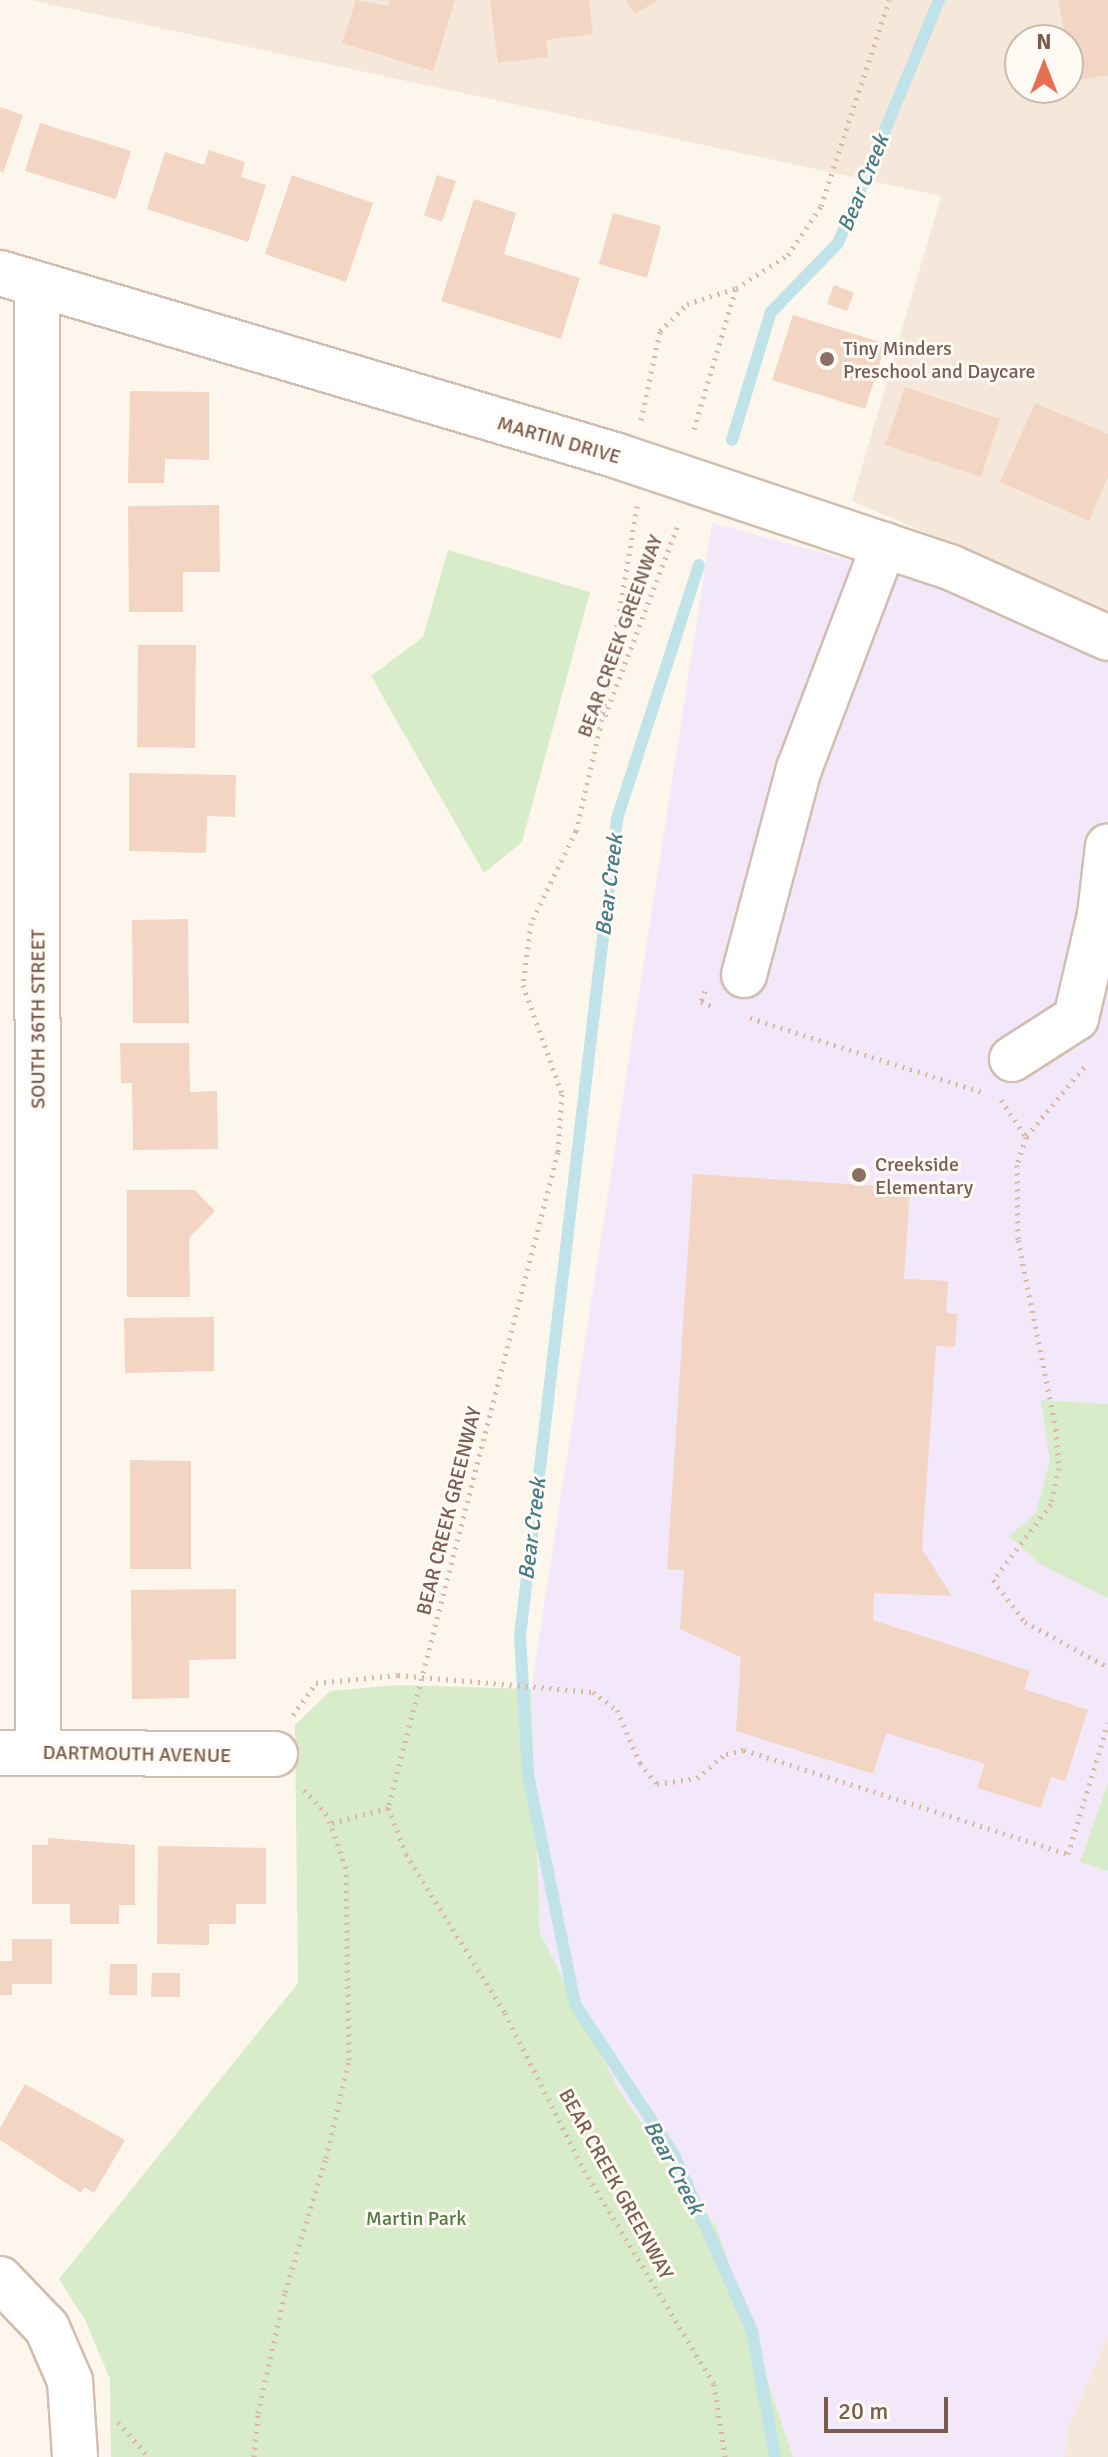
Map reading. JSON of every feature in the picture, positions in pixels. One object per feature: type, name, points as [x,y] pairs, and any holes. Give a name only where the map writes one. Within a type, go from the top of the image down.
[{"type":"street","name":"MARTIN DRIVE","points":[[19,279],[618,456],[950,567],[1108,638]]},
{"type":"street","name":"SOUTH 36TH STREET","points":[[19,279],[19,1752]]},
{"type":"street","points":[[728,997],[799,769],[884,545]]},
{"type":"street","points":[[1012,1059],[1076,1018],[1100,915],[1108,846]]},
{"type":"street","name":"DARTMOUTH AVENUE","points":[[19,1752],[275,1754]]},
{"type":"street","points":[[0,2279],[47,2328],[70,2381],[76,2438]]},
{"type":"path","points":[[694,429],[736,288],[788,255],[821,206],[889,0]]},
{"type":"path","name":"BEAR CREEK GREENWAY","points":[[679,522],[600,728],[576,831],[531,923],[523,985],[562,1094],[558,1152],[388,1808],[406,1854],[505,2013],[584,2170],[714,2384],[725,2457]]},
{"type":"path","points":[[728,997],[1000,1098],[1026,1137]]},
{"type":"path","points":[[1094,1059],[1071,1078],[1026,1137],[1016,1176],[1017,1226],[1059,1468],[1051,1504],[993,1580],[1025,1622],[1108,1667]]},
{"type":"path","points":[[254,2457],[258,2413],[285,2292],[326,2158],[349,2060],[346,1868],[332,1823],[275,1754],[291,1717],[316,1683],[398,1675],[542,1685],[593,1692],[617,1710],[640,1763],[657,1784],[697,1778],[726,1754],[744,1750],[1068,1854],[1108,1723]]},
{"type":"path","points":[[332,1823],[388,1808]]},
{"type":"shaded area","points":[[30,0],[1108,0],[1108,611],[852,501],[941,196]]},
{"type":"shaded area","name":"Creekside Elementary","points":[[712,523],[923,580],[1068,639],[1108,662],[1108,2335],[1068,2427],[1064,2457],[793,2457],[717,2228],[609,2076],[540,1933],[531,1689]]},
{"type":"shaded area","points":[[1108,2335],[1108,2457],[1064,2457],[1068,2427]]},
{"type":"green space","points":[[448,550],[590,592],[522,842],[484,873],[371,676],[423,637]]},
{"type":"green space","points":[[1041,1400],[1108,1404],[1108,1598],[1040,1564],[1009,1536],[1036,1513],[1050,1461]]},
{"type":"green space","name":"Martin Park","points":[[398,1685],[531,1689],[540,1933],[620,2092],[717,2228],[793,2457],[111,2457],[110,2379],[85,2320],[59,2279],[298,1983],[295,1725],[330,1691]]},
{"type":"green space","points":[[1108,1783],[1108,1871],[1080,1862]]},
{"type":"building","points":[[356,0],[388,6],[390,0],[455,0],[433,71],[342,43]]},
{"type":"building","points":[[490,0],[589,0],[593,34],[546,40],[548,57],[498,63]]},
{"type":"building","points":[[626,0],[658,0],[635,14]]},
{"type":"building","points":[[1058,0],[1108,0],[1108,75],[1084,79],[1084,24],[1063,24]]},
{"type":"building","points":[[0,107],[23,115],[3,173],[0,171]]},
{"type":"building","points":[[40,123],[131,151],[116,199],[25,171]]},
{"type":"building","points":[[209,150],[245,162],[241,177],[266,185],[248,242],[147,209],[165,152],[204,165]]},
{"type":"building","points":[[292,175],[373,203],[346,282],[265,254]]},
{"type":"building","points":[[437,175],[456,181],[442,222],[424,215]]},
{"type":"building","points":[[474,199],[516,213],[504,254],[580,278],[561,339],[441,301]]},
{"type":"building","points":[[613,213],[661,226],[647,278],[599,264]]},
{"type":"building","points":[[834,285],[854,293],[847,311],[827,304]]},
{"type":"building","points":[[793,315],[886,344],[865,409],[772,380]]},
{"type":"building","points":[[905,387],[1000,419],[981,477],[885,445]]},
{"type":"building","points":[[130,391],[209,392],[209,460],[165,459],[164,483],[128,483]]},
{"type":"building","points":[[1035,403],[1108,434],[1108,477],[1089,521],[1000,482]]},
{"type":"building","points":[[219,505],[220,572],[183,572],[183,612],[129,612],[128,506]]},
{"type":"building","points":[[138,645],[196,645],[195,748],[137,747]]},
{"type":"building","points":[[129,773],[236,775],[235,817],[207,816],[206,853],[129,851]]},
{"type":"building","points":[[188,919],[189,1023],[133,1023],[132,920]]},
{"type":"building","points":[[120,1043],[189,1043],[190,1092],[217,1091],[218,1149],[133,1150],[132,1083],[121,1083]]},
{"type":"building","points":[[693,1174],[910,1188],[904,1279],[948,1281],[946,1313],[957,1314],[955,1347],[936,1346],[922,1549],[952,1596],[874,1593],[873,1620],[1030,1671],[1024,1689],[1088,1710],[1065,1781],[1051,1777],[1041,1808],[977,1788],[985,1764],[886,1733],[873,1774],[736,1731],[741,1657],[680,1629],[684,1570],[667,1569]]},
{"type":"building","points":[[127,1190],[195,1190],[215,1211],[189,1238],[190,1297],[127,1297]]},
{"type":"building","points":[[214,1317],[214,1371],[125,1373],[124,1318]]},
{"type":"building","points":[[130,1460],[191,1461],[191,1569],[130,1569]]},
{"type":"building","points":[[236,1589],[236,1659],[189,1660],[189,1698],[132,1699],[131,1590]]},
{"type":"building","points":[[48,1838],[135,1845],[135,1905],[119,1905],[119,1924],[70,1924],[70,1904],[32,1904],[32,1845],[48,1845]]},
{"type":"building","points":[[158,1846],[266,1848],[266,1904],[236,1904],[236,1924],[209,1924],[209,1945],[157,1944]]},
{"type":"building","points":[[12,1939],[52,1939],[52,1984],[12,1984],[12,1995],[0,1995],[0,1961],[12,1961]]},
{"type":"building","points":[[110,1964],[137,1964],[137,1995],[109,1995]]},
{"type":"building","points":[[152,1973],[180,1973],[180,1997],[151,1997]]},
{"type":"building","points":[[25,2084],[125,2140],[94,2193],[84,2187],[81,2193],[0,2140],[0,2128]]},
{"type":"waterway","name":"Bear Creek","points":[[732,440],[771,312],[838,243],[939,0]]},
{"type":"waterway","name":"Bear Creek","points":[[699,565],[617,819],[520,1636],[528,1775],[575,2004],[674,2155],[752,2331],[775,2457]]},
{"type":"place","name":"Tiny Minders Preschool and Daycare","points":[[827,359]]},
{"type":"place","name":"Creekside Elementary","points":[[859,1175]]}]
